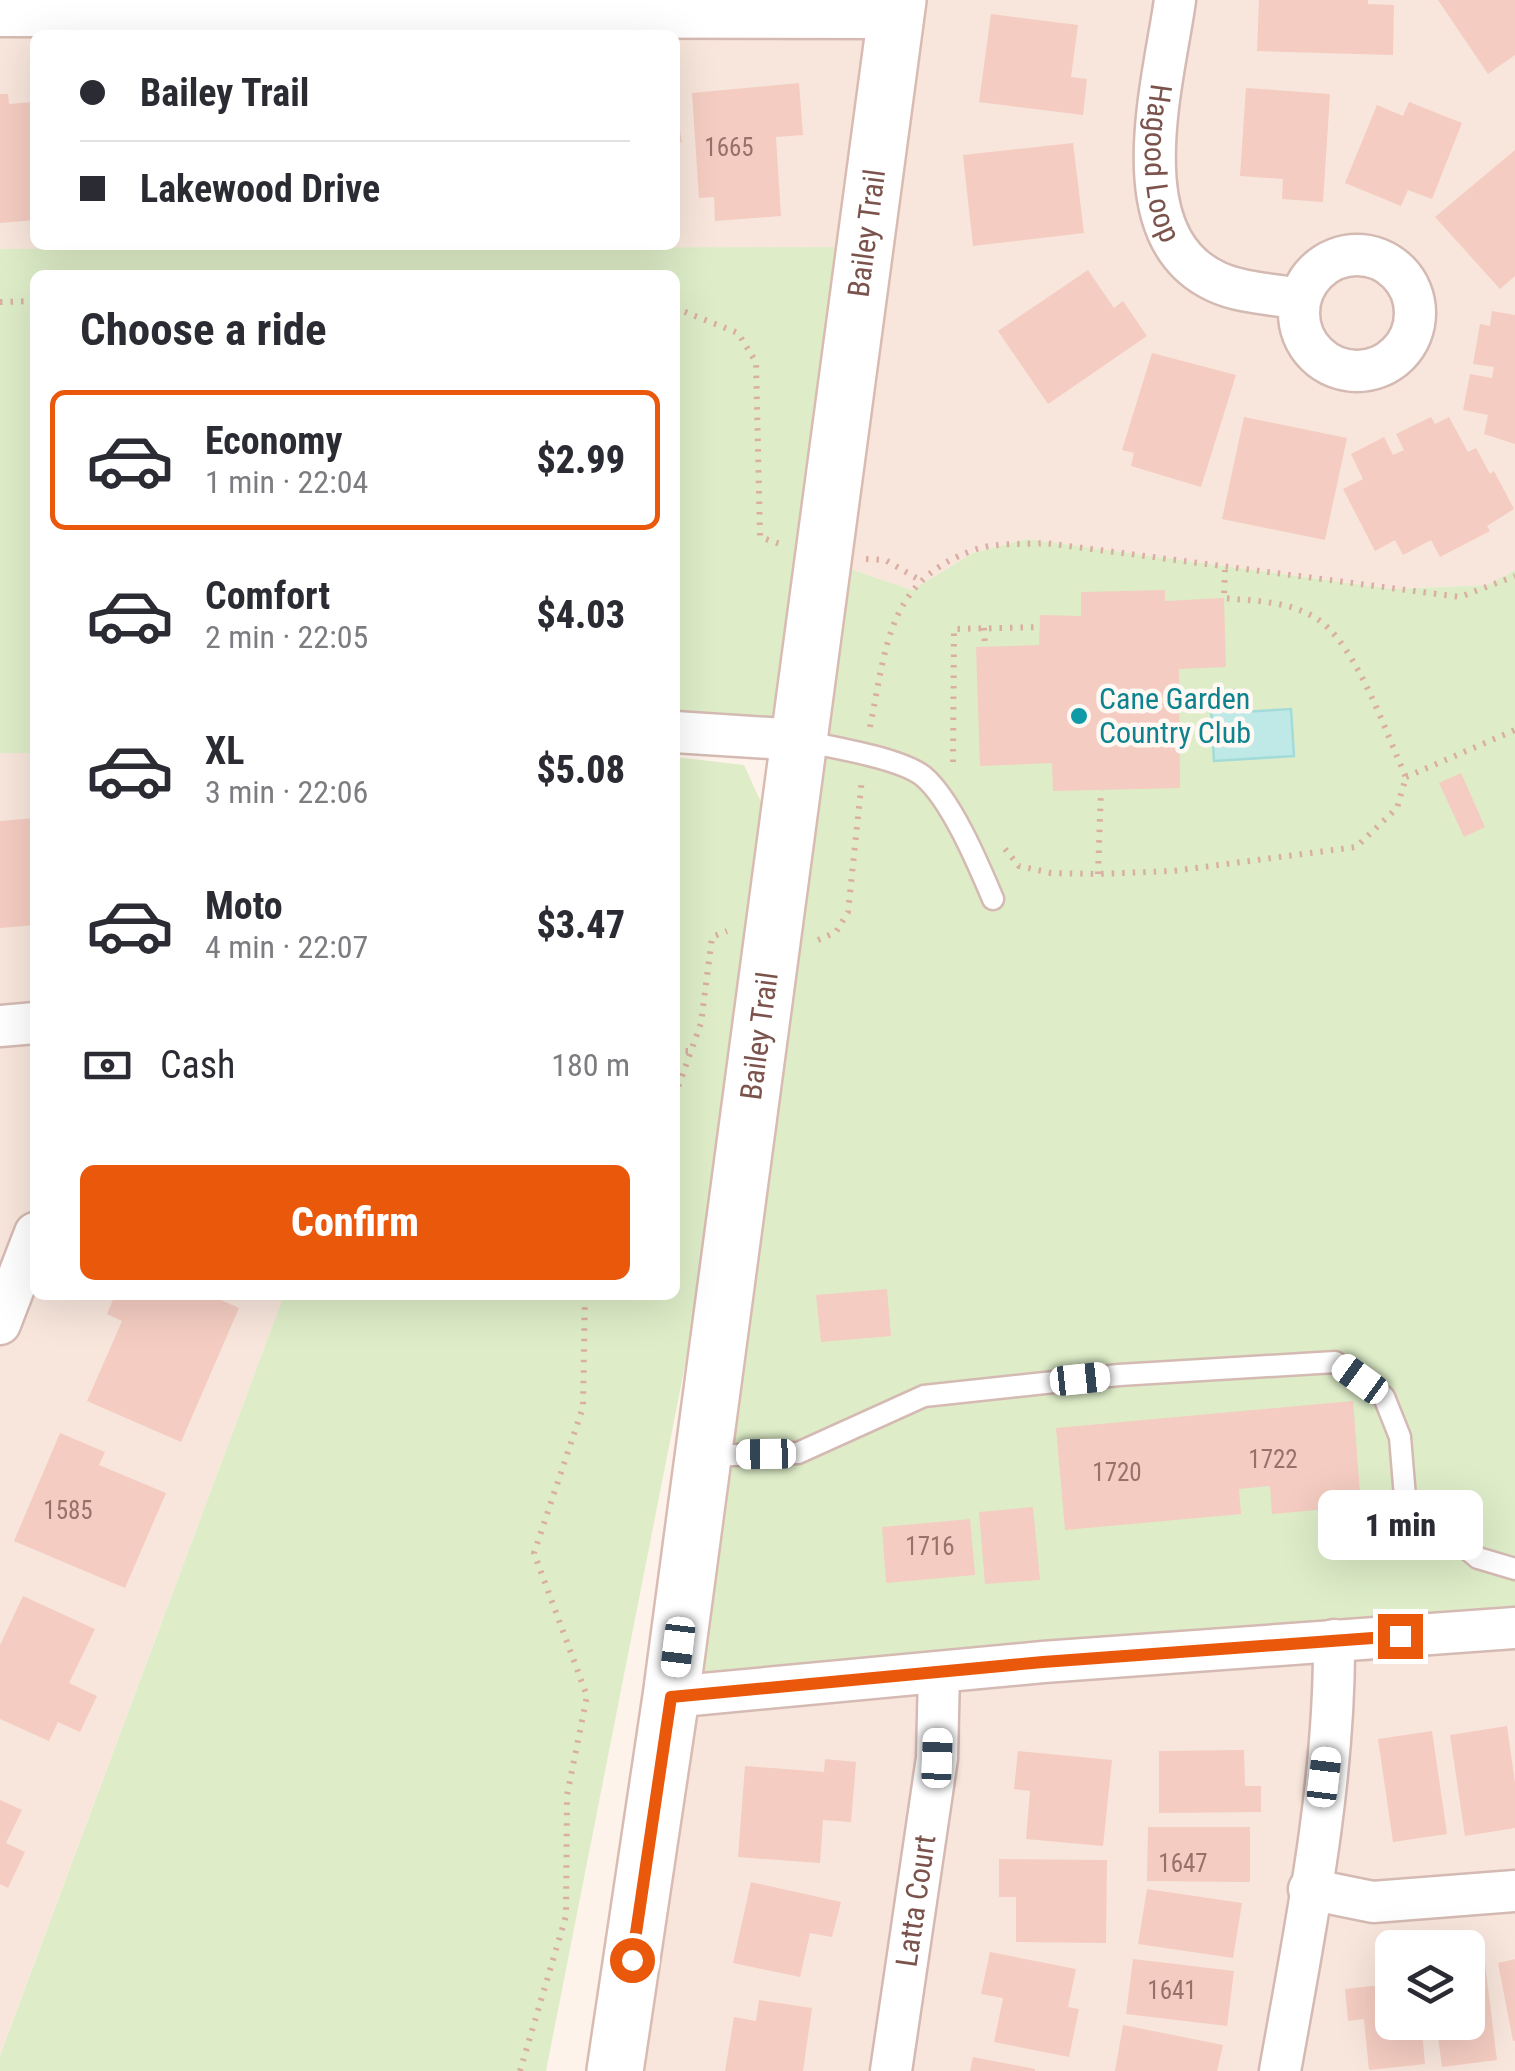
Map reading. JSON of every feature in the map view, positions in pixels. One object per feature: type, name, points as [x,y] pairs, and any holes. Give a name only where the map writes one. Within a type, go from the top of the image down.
[{"type":"street","name":"Hagood Loop","points":[[1175,0],[1153,154],[1161,214],[1175,242],[1196,269],[1216,282],[1299,298]]},
{"type":"street","points":[[0,16],[631,7],[897,9]]},
{"type":"street","name":"Bailey Trail","points":[[616,2071],[671,1697],[897,9]]},
{"type":"street","points":[[680,732],[800,740]]},
{"type":"street","points":[[0,1026],[30,1023]]},
{"type":"street","points":[[0,1324],[30,1246]]},
{"type":"street","points":[[671,1697],[1515,1628]]},
{"type":"street","points":[[1280,2071],[1309,1889],[1334,1692],[1334,1640]]},
{"type":"street","name":"Latta Court","points":[[891,2071],[937,1758],[940,1672]]},
{"type":"street","points":[[1309,1889],[1373,1902],[1515,1891]]},
{"type":"lane","points":[[800,740],[864,754],[922,776],[969,843],[993,899]]},
{"type":"lane","points":[[703,1456],[798,1453],[924,1396],[1119,1375],[1335,1362],[1384,1396],[1400,1437],[1406,1497],[1478,1558],[1515,1570]]},
{"type":"path","points":[[0,302],[30,302]]},
{"type":"path","points":[[680,310],[738,333],[756,362],[760,537],[825,557],[885,560],[920,580]]},
{"type":"path","points":[[680,1082],[701,1023],[712,937],[735,928],[820,940],[836,932],[848,912],[864,754],[892,620],[920,580],[976,549],[1045,543],[1225,570],[1460,597],[1515,576]]},
{"type":"path","points":[[999,842],[1019,866],[1052,873],[1173,871],[1356,847],[1397,808],[1406,777],[1342,643],[1316,618],[1280,604],[1224,598],[1225,570]]},
{"type":"path","points":[[959,772],[952,760],[954,630],[1040,626]]},
{"type":"path","points":[[984,628],[985,646]]},
{"type":"path","points":[[1406,777],[1515,730]]},
{"type":"path","points":[[1098,874],[1101,790]]},
{"type":"path","points":[[680,1051],[691,1051]]},
{"type":"path","points":[[520,2071],[566,1916],[567,1795],[588,1696],[534,1553],[584,1407],[586,1300]]},
{"type":"shaded area","points":[[0,0],[878,0],[847,247],[680,249],[680,30],[30,30],[30,250],[635,250],[0,259]]},
{"type":"shaded area","points":[[919,0],[1515,0],[1515,570],[1489,585],[1393,589],[1027,539],[973,553],[912,590],[844,567]]},
{"type":"shaded area","points":[[0,753],[30,753],[30,1300],[282,1300],[0,2054]]},
{"type":"shaded area","points":[[1515,1629],[1515,2071],[637,2071],[692,1693]]},
{"type":"green space","points":[[847,247],[783,719],[680,720],[680,270],[30,270],[30,753],[0,753],[0,249]]},
{"type":"green space","points":[[1027,539],[1393,589],[1488,585],[1515,570],[1515,1629],[692,1693],[844,567],[912,590],[973,553]]},
{"type":"green space","points":[[680,758],[744,765],[761,802],[714,1218],[546,2071],[0,2071],[0,2055],[282,1300],[680,1300]]},
{"type":"water","points":[[1241,690],[1242,712],[1291,709],[1294,756],[1214,761],[1210,691]]},
{"type":"building","points":[[1259,0],[1368,0],[1368,4],[1394,5],[1393,55],[1257,51]]},
{"type":"building","points":[[1438,0],[1515,0],[1515,55],[1488,74]]},
{"type":"building","points":[[991,14],[1078,25],[1071,77],[1087,79],[1083,115],[979,102]]},
{"type":"building","points":[[799,83],[803,135],[776,137],[781,216],[715,221],[714,197],[699,198],[692,93]]},
{"type":"building","points":[[1246,88],[1330,94],[1323,202],[1282,199],[1283,179],[1240,176]]},
{"type":"building","points":[[0,94],[8,94],[9,104],[30,102],[30,220],[0,223]]},
{"type":"building","points":[[1409,102],[1462,123],[1432,199],[1408,190],[1401,206],[1345,183],[1377,105],[1403,116]]},
{"type":"building","points":[[1073,143],[1084,233],[973,246],[963,155]]},
{"type":"building","points":[[1515,150],[1515,276],[1500,289],[1435,217]]},
{"type":"building","points":[[1088,270],[1114,308],[1123,301],[1147,336],[1048,404],[998,331]]},
{"type":"building","points":[[1492,311],[1515,315],[1515,444],[1484,434],[1488,415],[1463,410],[1470,374],[1492,378],[1494,367],[1473,364],[1480,324],[1490,326]]},
{"type":"building","points":[[1152,353],[1236,375],[1201,487],[1131,466],[1134,453],[1122,450]]},
{"type":"building","points":[[1244,417],[1347,438],[1325,540],[1222,519]]},
{"type":"building","points":[[1431,417],[1435,424],[1449,417],[1468,452],[1476,448],[1490,474],[1494,471],[1514,509],[1487,526],[1490,531],[1440,557],[1431,540],[1403,555],[1395,540],[1375,551],[1343,489],[1363,479],[1351,454],[1384,437],[1393,455],[1404,450],[1396,434]]},
{"type":"building","name":"Cane Garden Country Club","points":[[1165,590],[1165,601],[1224,598],[1226,667],[1179,669],[1180,788],[1053,791],[1052,763],[980,766],[976,647],[1039,645],[1040,615],[1081,616],[1081,592]]},
{"type":"building","points":[[1461,773],[1485,827],[1464,837],[1439,783]]},
{"type":"building","points":[[30,818],[30,925],[0,928],[0,821]]},
{"type":"building","points":[[887,1289],[891,1336],[821,1342],[816,1295]]},
{"type":"building","points":[[113,1300],[221,1300],[239,1308],[181,1442],[87,1401],[122,1321],[107,1314]]},
{"type":"building","points":[[1353,1401],[1361,1506],[1272,1514],[1270,1486],[1239,1489],[1241,1514],[1065,1530],[1056,1428]]},
{"type":"building","points":[[60,1433],[105,1452],[99,1465],[166,1493],[125,1588],[14,1541]]},
{"type":"building","points":[[1033,1507],[1040,1580],[985,1584],[979,1512]]},
{"type":"building","points":[[970,1519],[975,1575],[886,1583],[882,1527]]},
{"type":"building","points":[[23,1596],[95,1629],[69,1683],[97,1696],[80,1732],[58,1722],[49,1741],[0,1719],[0,1645]]},
{"type":"building","points":[[1507,1726],[1515,1783],[1515,1828],[1465,1836],[1450,1735]]},
{"type":"building","points":[[1432,1731],[1447,1834],[1393,1842],[1378,1739]]},
{"type":"building","points":[[1244,1750],[1245,1786],[1261,1786],[1261,1812],[1159,1813],[1159,1751]]},
{"type":"building","points":[[1018,1751],[1112,1760],[1103,1846],[1026,1839],[1030,1791],[1014,1789]]},
{"type":"building","points":[[825,1759],[856,1762],[851,1822],[823,1820],[820,1863],[738,1857],[745,1766],[824,1772]]},
{"type":"building","points":[[0,1800],[22,1810],[6,1843],[25,1852],[8,1888],[0,1884]]},
{"type":"building","points":[[1148,1827],[1250,1827],[1250,1882],[1147,1881]]},
{"type":"building","points":[[999,1859],[1107,1860],[1106,1943],[1016,1942],[1016,1897],[999,1897]]},
{"type":"building","points":[[751,1882],[841,1902],[832,1937],[810,1933],[800,1977],[733,1963]]},
{"type":"building","points":[[1147,1889],[1242,1903],[1233,1958],[1138,1944]]},
{"type":"building","points":[[990,1952],[1076,1969],[1068,2007],[1079,2009],[1069,2057],[994,2042],[1003,1998],[981,1994]]},
{"type":"building","points":[[1133,1959],[1234,1971],[1227,2026],[1126,2014]]},
{"type":"building","points":[[1515,1959],[1515,2041],[1513,2041],[1498,1963]]},
{"type":"building","points":[[1485,1964],[1497,2060],[1442,2067],[1438,2040],[1485,2040]]},
{"type":"building","points":[[1375,1986],[1375,2040],[1423,2040],[1425,2064],[1369,2070],[1364,2019],[1348,2021],[1345,1989]]},
{"type":"building","points":[[759,2000],[812,2008],[803,2071],[725,2071],[734,2017],[756,2021]]},
{"type":"building","points":[[1123,2025],[1223,2045],[1217,2071],[1115,2071]]},
{"type":"building","points":[[973,2057],[1035,2069],[1035,2071],[970,2071]]},
{"type":"place","name":"Cane Garden Country Club","points":[[1079,716]]},
{"type":"route","points":[[632,1960],[671,1697],[1043,1662],[1400,1636]]}]
